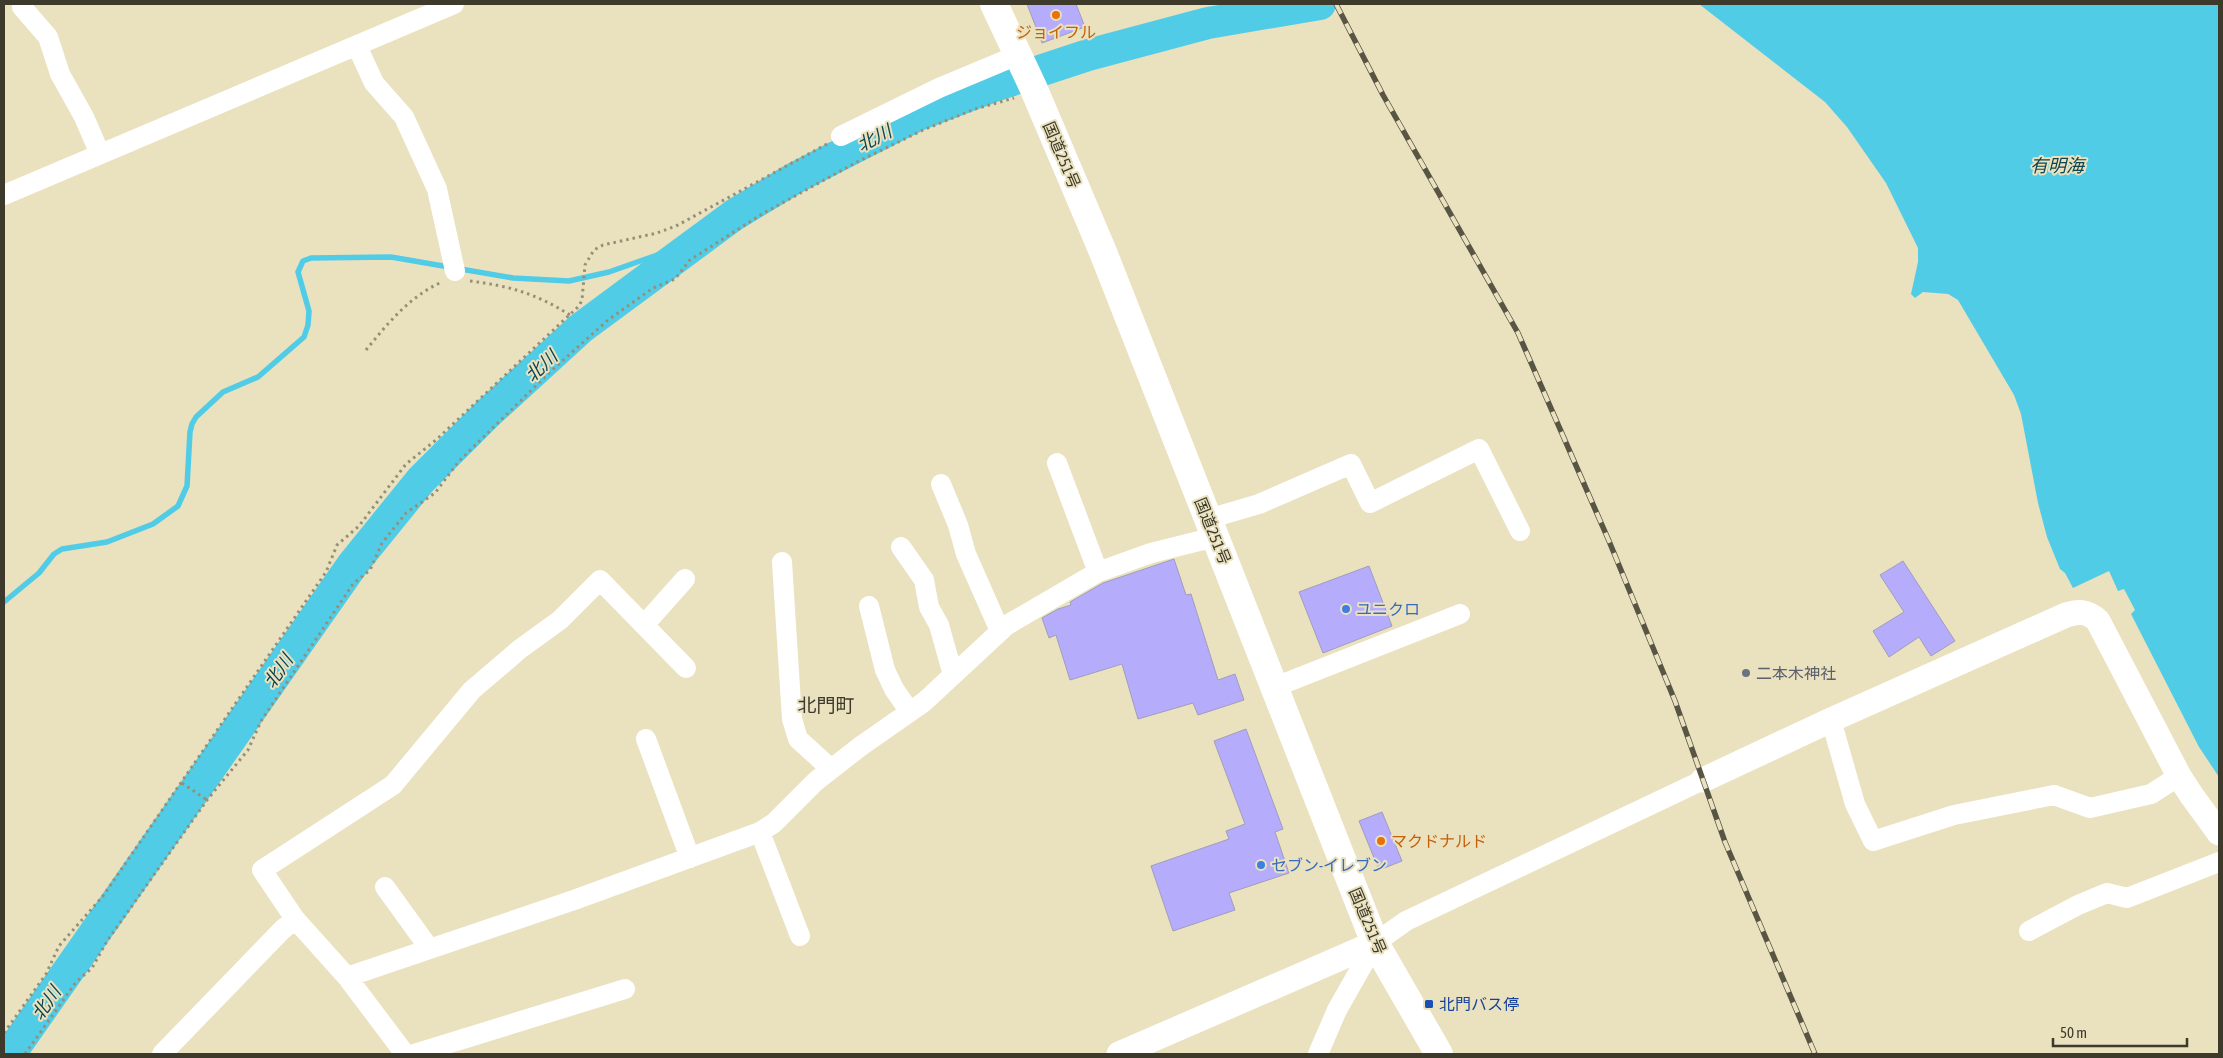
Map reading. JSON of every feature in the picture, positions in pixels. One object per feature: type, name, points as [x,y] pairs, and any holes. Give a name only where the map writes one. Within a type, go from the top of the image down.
[{"type":"highway","name":"国道251号","points":[[994,4],[1034,90],[1102,252],[1375,944],[1439,1054]]},
{"type":"street","points":[[24,4],[22,7],[48,38],[60,74],[84,117],[100,154]]},
{"type":"street","points":[[4,195],[454,4]]},
{"type":"street","points":[[357,46],[374,83],[404,117],[437,189],[456,274]]},
{"type":"street","points":[[841,136],[939,88],[1020,58]]},
{"type":"street","points":[[347,977],[574,900],[760,832],[774,823],[816,781],[924,702],[1006,625],[1098,572],[1151,553],[1211,528],[1259,504],[1351,464],[1370,504],[1479,449],[1520,531]]},
{"type":"street","points":[[941,484],[958,525],[966,554],[1000,631]]},
{"type":"street","points":[[901,547],[924,580],[929,607],[940,625],[953,675]]},
{"type":"street","points":[[782,562],[792,719],[798,739],[832,769]]},
{"type":"street","points":[[644,626],[685,579]]},
{"type":"street","points":[[405,1054],[347,977],[295,919],[262,870],[393,785],[472,690],[560,620],[600,580],[686,668]]},
{"type":"street","points":[[869,606],[886,670],[894,689],[910,712]]},
{"type":"street","points":[[1119,1054],[1375,944],[1406,921],[1703,780],[1831,720],[2066,615],[2080,612],[2087,613],[2098,621],[2179,776],[2219,833]]},
{"type":"street","points":[[1275,687],[1460,614]]},
{"type":"street","points":[[1831,720],[1856,804],[1873,841],[1954,815],[2054,795],[2090,808],[2150,794],[2179,776]]},
{"type":"street","points":[[646,739],[690,858]]},
{"type":"street","points":[[760,832],[800,936]]},
{"type":"street","points":[[2030,931],[2078,905],[2107,893],[2127,898],[2219,862]]},
{"type":"street","points":[[385,887],[429,948]]},
{"type":"street","points":[[162,1054],[282,930],[295,919]]},
{"type":"street","points":[[1318,1054],[1337,1010],[1375,944]]},
{"type":"street","points":[[414,1054],[625,989]]},
{"type":"path","points":[[25,1054],[76,982],[92,968],[106,941],[207,800],[248,750],[261,721],[353,584],[370,570],[382,543],[406,513],[435,492],[459,461],[550,372],[608,320],[653,288],[675,279],[690,260],[762,214],[858,162],[932,126],[1034,90]]},
{"type":"path","points":[[4,1033],[46,974],[59,946],[103,896],[184,784],[326,572],[337,545],[359,526],[406,464],[436,440],[570,315],[582,300],[587,259],[598,247],[676,226],[841,136]]},
{"type":"path","points":[[366,350],[393,317],[427,289],[456,274],[528,292],[570,315]]},
{"type":"path","points":[[184,784],[207,800]]},
{"type":"water","name":"有明海","points":[[1699,4],[2219,4],[2219,777],[2199,747],[2131,614],[2135,610],[2124,589],[2118,591],[2109,571],[2073,588],[2065,573],[2060,569],[2047,537],[2038,503],[2021,414],[2014,395],[1958,300],[1948,294],[1923,292],[1915,298],[1911,294],[1918,262],[1918,248],[1886,183],[1847,127],[1825,102]]},
{"type":"building","name":"ジョイフル","points":[[1027,4],[1076,4],[1085,27],[1042,43]]},
{"type":"building","points":[[1174,559],[1186,595],[1191,594],[1218,680],[1235,674],[1244,700],[1198,715],[1193,703],[1138,719],[1122,664],[1070,680],[1056,635],[1049,638],[1042,618],[1058,609],[1071,605],[1070,602],[1103,583]]},
{"type":"building","points":[[1903,561],[1955,641],[1931,656],[1919,637],[1889,657],[1873,631],[1904,612],[1880,575]]},
{"type":"building","name":"ユニクロ","points":[[1369,566],[1392,626],[1323,653],[1299,592]]},
{"type":"building","points":[[1246,729],[1283,829],[1275,832],[1289,873],[1229,893],[1235,910],[1173,931],[1151,866],[1229,839],[1226,831],[1245,824],[1214,741]]},
{"type":"building","points":[[1382,812],[1402,861],[1379,870],[1359,821]]},
{"type":"waterway","name":"北川","points":[[10,1054],[353,564],[421,480],[488,413],[581,328],[734,215],[795,178],[918,115],[994,86],[1088,55],[1208,23],[1320,4]]},
{"type":"waterway","points":[[4,602],[39,573],[54,554],[62,549],[107,542],[153,524],[178,506],[187,486],[190,432],[196,417],[223,392],[258,377],[304,337],[308,325],[309,311],[298,272],[303,261],[311,258],[391,257],[513,278],[569,281],[609,272],[663,253],[680,253]]},
{"type":"railway","points":[[1336,4],[1383,95],[1518,333],[1609,541],[1675,701],[1725,842],[1815,1054]]},
{"type":"place","name":"ジョイフル","points":[[1056,15]]},
{"type":"place","name":"ユニクロ","points":[[1346,609]]},
{"type":"place","name":"二本木神社","points":[[1746,673]]},
{"type":"place","name":"マクドナルド","points":[[1381,841]]},
{"type":"place","name":"セブン-イレブン","points":[[1261,865]]},
{"type":"place","name":"北門バス停","points":[[1429,1004]]},
{"type":"district","name":"北門町","points":[[826,705]]}]
